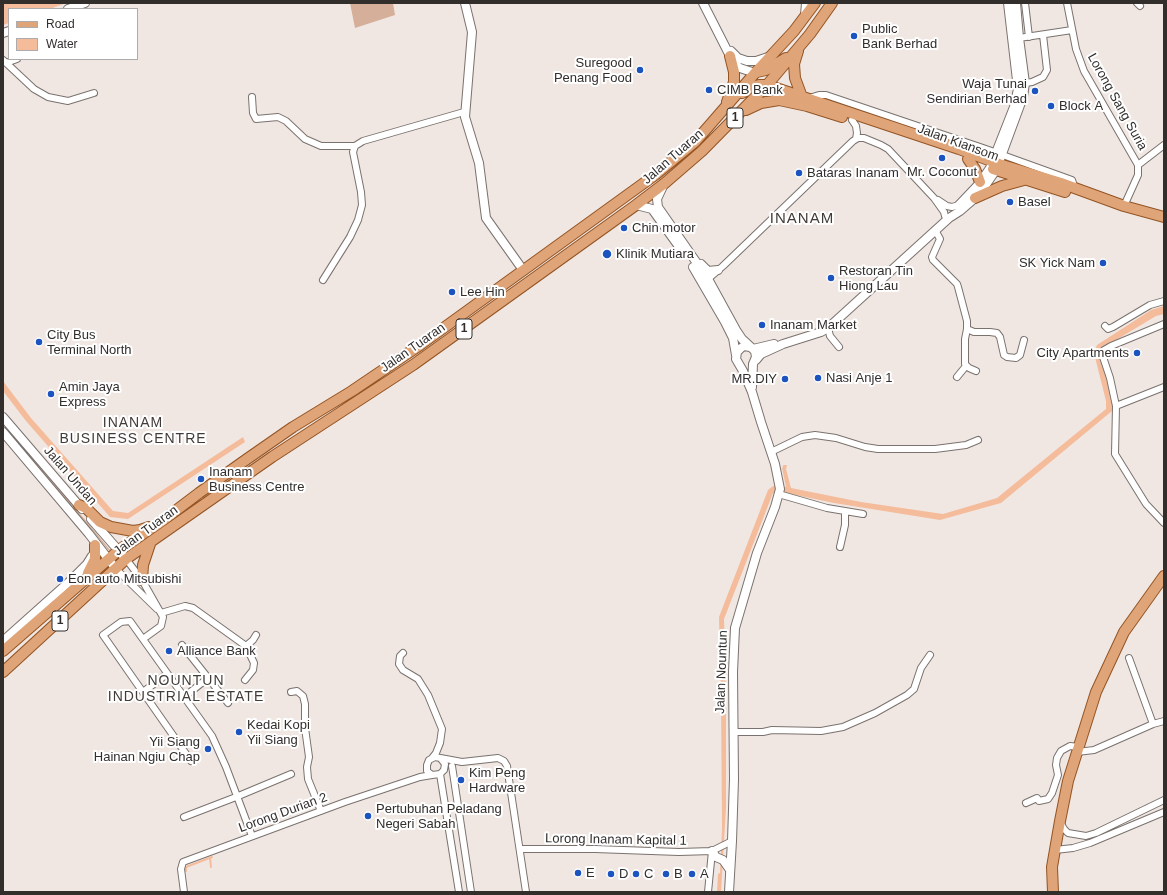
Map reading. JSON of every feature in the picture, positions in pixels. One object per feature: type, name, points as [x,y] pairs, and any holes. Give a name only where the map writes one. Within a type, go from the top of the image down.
[{"type":"main road","name":"Jalan Tuaran","points":[[3,651],[108,558],[293,427],[352,391],[397,361],[655,176],[695,142],[794,31],[815,3]]},
{"type":"main road","name":"Jalan Tuaran","points":[[3,672],[126,559],[150,544],[237,481],[414,364],[636,206],[665,183],[702,151],[767,85],[798,49],[832,3]]},
{"type":"main road","points":[[755,73],[766,70],[779,63],[798,49]]},
{"type":"main road","points":[[798,49],[794,64],[795,78],[805,98]]},
{"type":"main road","points":[[726,108],[734,82],[734,72],[730,56]]},
{"type":"main road","points":[[726,108],[751,87],[767,85]]},
{"type":"main road","name":"Jalan Kiansom","points":[[767,85],[1124,206],[1164,217]]},
{"type":"main road","name":"Jalan Kiansom","points":[[742,111],[761,103],[779,100],[807,106],[968,159],[996,162],[1026,180],[1164,223]]},
{"type":"main road","points":[[968,159],[980,182]]},
{"type":"main road","points":[[975,198],[1002,186],[1026,180]]},
{"type":"main road","points":[[79,505],[86,508],[100,522],[133,531],[140,530],[162,521]]},
{"type":"main road","points":[[142,580],[143,565],[150,544]]},
{"type":"main road","points":[[84,580],[94,562],[96,545]]},
{"type":"main road","points":[[1053,892],[1052,867],[1068,782],[1096,692],[1120,639],[1164,576]]},
{"type":"street","points":[[71,8],[84,3]]},
{"type":"street","points":[[466,3],[472,32],[464,112],[479,163],[481,190],[486,218],[523,270]]},
{"type":"street","points":[[703,3],[730,56],[740,68],[755,73]]},
{"type":"street","points":[[804,19],[805,3]]},
{"type":"street","points":[[736,356],[744,346],[752,348],[782,342],[822,329],[958,205],[980,182],[996,162],[1014,107],[1018,89],[1008,3]]},
{"type":"street","points":[[739,364],[748,366],[761,354],[783,344],[821,332],[828,328],[935,230],[975,198],[996,162],[1022,103],[1025,83],[1016,3]]},
{"type":"street","points":[[1025,3],[1029,37]]},
{"type":"street","name":"Lorong Sang Suria","points":[[1067,3],[1076,48],[1084,71],[1138,166],[1138,174],[1124,206]]},
{"type":"street","points":[[1019,38],[1072,30]]},
{"type":"street","points":[[1025,83],[1032,82],[1043,77],[1047,70],[1043,35]]},
{"type":"street","points":[[724,45],[738,58],[747,61],[756,61],[772,55]]},
{"type":"street","points":[[4,61],[34,90],[48,97],[68,101],[94,93]]},
{"type":"street","points":[[252,97],[253,114],[256,119],[278,117],[286,121],[305,139],[321,146],[355,146],[363,141],[464,112]]},
{"type":"street","points":[[852,120],[857,132],[856,139]]},
{"type":"street","points":[[725,322],[708,279],[856,139],[864,138],[885,147],[934,198],[944,212],[945,216]]},
{"type":"street","points":[[1138,166],[1164,145]]},
{"type":"street","points":[[323,280],[350,237],[362,205],[353,152],[355,146]]},
{"type":"street","name":"Jalan Nountun","points":[[665,183],[658,196],[657,204],[708,279],[736,330],[756,354],[753,371],[752,392]]},
{"type":"street","points":[[934,198],[947,206],[952,207],[958,205]]},
{"type":"street","name":"Jalan Nountun","points":[[636,206],[652,209],[698,274],[725,322],[733,338],[739,364],[752,392],[775,464],[779,484],[779,495],[757,553],[739,610],[735,628],[733,672],[734,780],[729,892]]},
{"type":"street","points":[[935,230],[938,232],[940,239],[932,257],[933,260],[957,284],[968,322],[964,339],[966,366],[958,377]]},
{"type":"street","points":[[693,257],[708,271],[721,268]]},
{"type":"street","points":[[714,289],[716,277],[721,268]]},
{"type":"street","points":[[1105,326],[1108,329],[1113,327],[1150,305],[1164,301]]},
{"type":"street","points":[[1164,324],[1104,350],[1102,354],[1110,378],[1116,406],[1115,454],[1146,504],[1164,522]]},
{"type":"street","points":[[828,328],[830,336],[839,347]]},
{"type":"street","points":[[967,329],[974,332],[997,333],[1000,337],[1004,355],[1007,357],[1016,358],[1020,355],[1024,340]]},
{"type":"street","points":[[966,366],[976,371]]},
{"type":"street","points":[[1116,406],[1164,387]]},
{"type":"street","name":"Jalan Undan","points":[[3,417],[126,559]]},
{"type":"street","name":"Jalan Undan","points":[[3,432],[89,534],[116,569]]},
{"type":"street","points":[[771,452],[802,437],[815,435],[836,438],[878,450],[935,449],[966,445],[978,440]]},
{"type":"street","points":[[779,495],[863,514]]},
{"type":"street","points":[[840,547],[845,525],[845,511]]},
{"type":"street","points":[[3,641],[87,564],[92,557],[96,545],[89,534]]},
{"type":"street","points":[[126,559],[142,580],[163,617],[161,626],[143,639]]},
{"type":"street","points":[[116,569],[161,613]]},
{"type":"street","points":[[161,613],[185,606],[194,608],[246,646],[254,663],[253,670],[245,680]]},
{"type":"street","points":[[191,761],[103,635],[121,622],[130,621],[212,736],[226,767],[236,797],[252,836]]},
{"type":"street","points":[[246,646],[256,635]]},
{"type":"street","points":[[182,645],[228,703]]},
{"type":"street","points":[[403,653],[400,656],[399,664],[402,670],[418,679],[428,695],[442,729],[440,743],[436,753],[420,777]]},
{"type":"street","points":[[733,732],[826,730],[843,727],[875,713],[907,695],[914,689],[921,668],[930,655]]},
{"type":"street","points":[[1130,658],[1153,724]]},
{"type":"street","points":[[143,692],[167,674]]},
{"type":"street","points":[[184,696],[208,678]]},
{"type":"street","points":[[291,692],[297,691],[303,696],[305,704],[305,728],[309,757],[307,767],[308,779],[321,811]]},
{"type":"street","points":[[1026,803],[1037,798],[1039,800],[1048,798],[1052,793],[1058,775],[1056,765],[1057,758],[1061,751],[1070,746],[1078,749],[1094,750],[1153,724],[1164,721]]},
{"type":"street","points":[[462,762],[442,772],[432,775],[426,768],[430,760],[435,757],[462,762],[498,758],[504,761],[507,766],[526,892]]},
{"type":"street","points":[[441,759],[444,764],[442,772],[459,892]]},
{"type":"street","points":[[452,766],[471,892]]},
{"type":"street","points":[[184,817],[291,774]]},
{"type":"street","name":"Lorong Durian 2","points":[[184,892],[180,869],[183,862],[321,811],[420,777],[432,775]]},
{"type":"street","points":[[1060,821],[1068,833],[1086,836],[1096,833],[1164,800]]},
{"type":"street","points":[[1055,850],[1073,848],[1090,843],[1164,812]]},
{"type":"street","points":[[712,852],[732,840]]},
{"type":"street","name":"Lorong Inanam Kapital 1","points":[[520,849],[712,852]]},
{"type":"street","points":[[712,852],[716,857],[723,860],[730,871]]},
{"type":"street","points":[[708,892],[712,852]]},
{"type":"shaded area","points":[[350,3],[393,3],[395,15],[355,28]]},
{"type":"shaded area","points":[[3,423],[110,550],[108,550],[3,426]]},
{"type":"water","points":[[3,3],[66,3],[53,8],[8,8],[8,23],[3,25]]},
{"type":"water","points":[[1164,306],[1164,314],[1156,316],[1101,349],[1114,403],[1112,411],[1001,503],[940,520],[834,503],[786,493],[773,493],[724,619],[726,808],[721,892],[717,892],[718,874],[720,873],[722,829],[719,617],[768,490],[773,486],[786,487],[782,468],[783,465],[787,465],[786,469],[791,488],[861,502],[943,514],[997,498],[1106,409],[1106,401],[1094,353],[1097,345],[1151,310]]},
{"type":"water","points":[[3,381],[31,418],[113,511],[128,513],[243,437],[245,442],[128,519],[110,517],[26,421],[3,391]]},
{"type":"waterway","points":[[186,871],[186,867],[212,857]]},
{"type":"waterway","points":[[210,858],[211,867]]},
{"type":"place","name":"Public Bank Berhad","points":[[854,36]]},
{"type":"place","name":"Suregood Penang Food","points":[[640,70]]},
{"type":"place","name":"CIMB Bank","points":[[709,90]]},
{"type":"place","name":"Waja Tunai Sendirian Berhad","points":[[1035,91]]},
{"type":"place","name":"Block A","points":[[1051,106]]},
{"type":"place","name":"Mr. Coconut","points":[[942,158]]},
{"type":"place","name":"Bataras Inanam","points":[[799,173]]},
{"type":"place","name":"Basel","points":[[1010,202]]},
{"type":"place","name":"Chin motor","points":[[624,228]]},
{"type":"place","name":"Klinik Mutiara","points":[[607,254]]},
{"type":"place","name":"SK Yick Nam","points":[[1103,263]]},
{"type":"place","name":"Restoran Tin Hiong Lau","points":[[831,278]]},
{"type":"place","name":"Lee Hin","points":[[452,292]]},
{"type":"place","name":"Inanam Market","points":[[762,325]]},
{"type":"place","name":"City Bus Terminal North","points":[[39,342]]},
{"type":"place","name":"City Apartments","points":[[1137,353]]},
{"type":"place","name":"Nasi Anje 1","points":[[818,378]]},
{"type":"place","name":"MR.DIY","points":[[785,379]]},
{"type":"place","name":"Amin Jaya Express","points":[[51,394]]},
{"type":"place","name":"Inanam Business Centre","points":[[201,479]]},
{"type":"place","name":"Eon auto Mitsubishi","points":[[60,579]]},
{"type":"place","name":"Alliance Bank","points":[[169,651]]},
{"type":"place","name":"Kedai Kopi Yii Siang","points":[[239,732]]},
{"type":"place","name":"Yii Siang Hainan Ngiu Chap","points":[[208,749]]},
{"type":"place","name":"Kim Peng Hardware","points":[[461,780]]},
{"type":"place","name":"Pertubuhan Peladang Negeri Sabah","points":[[368,816]]},
{"type":"place","name":"E","points":[[578,873]]},
{"type":"place","name":"D","points":[[611,874]]},
{"type":"place","name":"C","points":[[636,874]]},
{"type":"place","name":"B","points":[[666,874]]},
{"type":"place","name":"A","points":[[692,874]]},
{"type":"district","name":"INANAM","points":[[802,219]]},
{"type":"district","name":"INANAM BUSINESS CENTRE","points":[[133,432]]},
{"type":"district","name":"NOUNTUN INDUSTRIAL ESTATE","points":[[186,690]]}]
